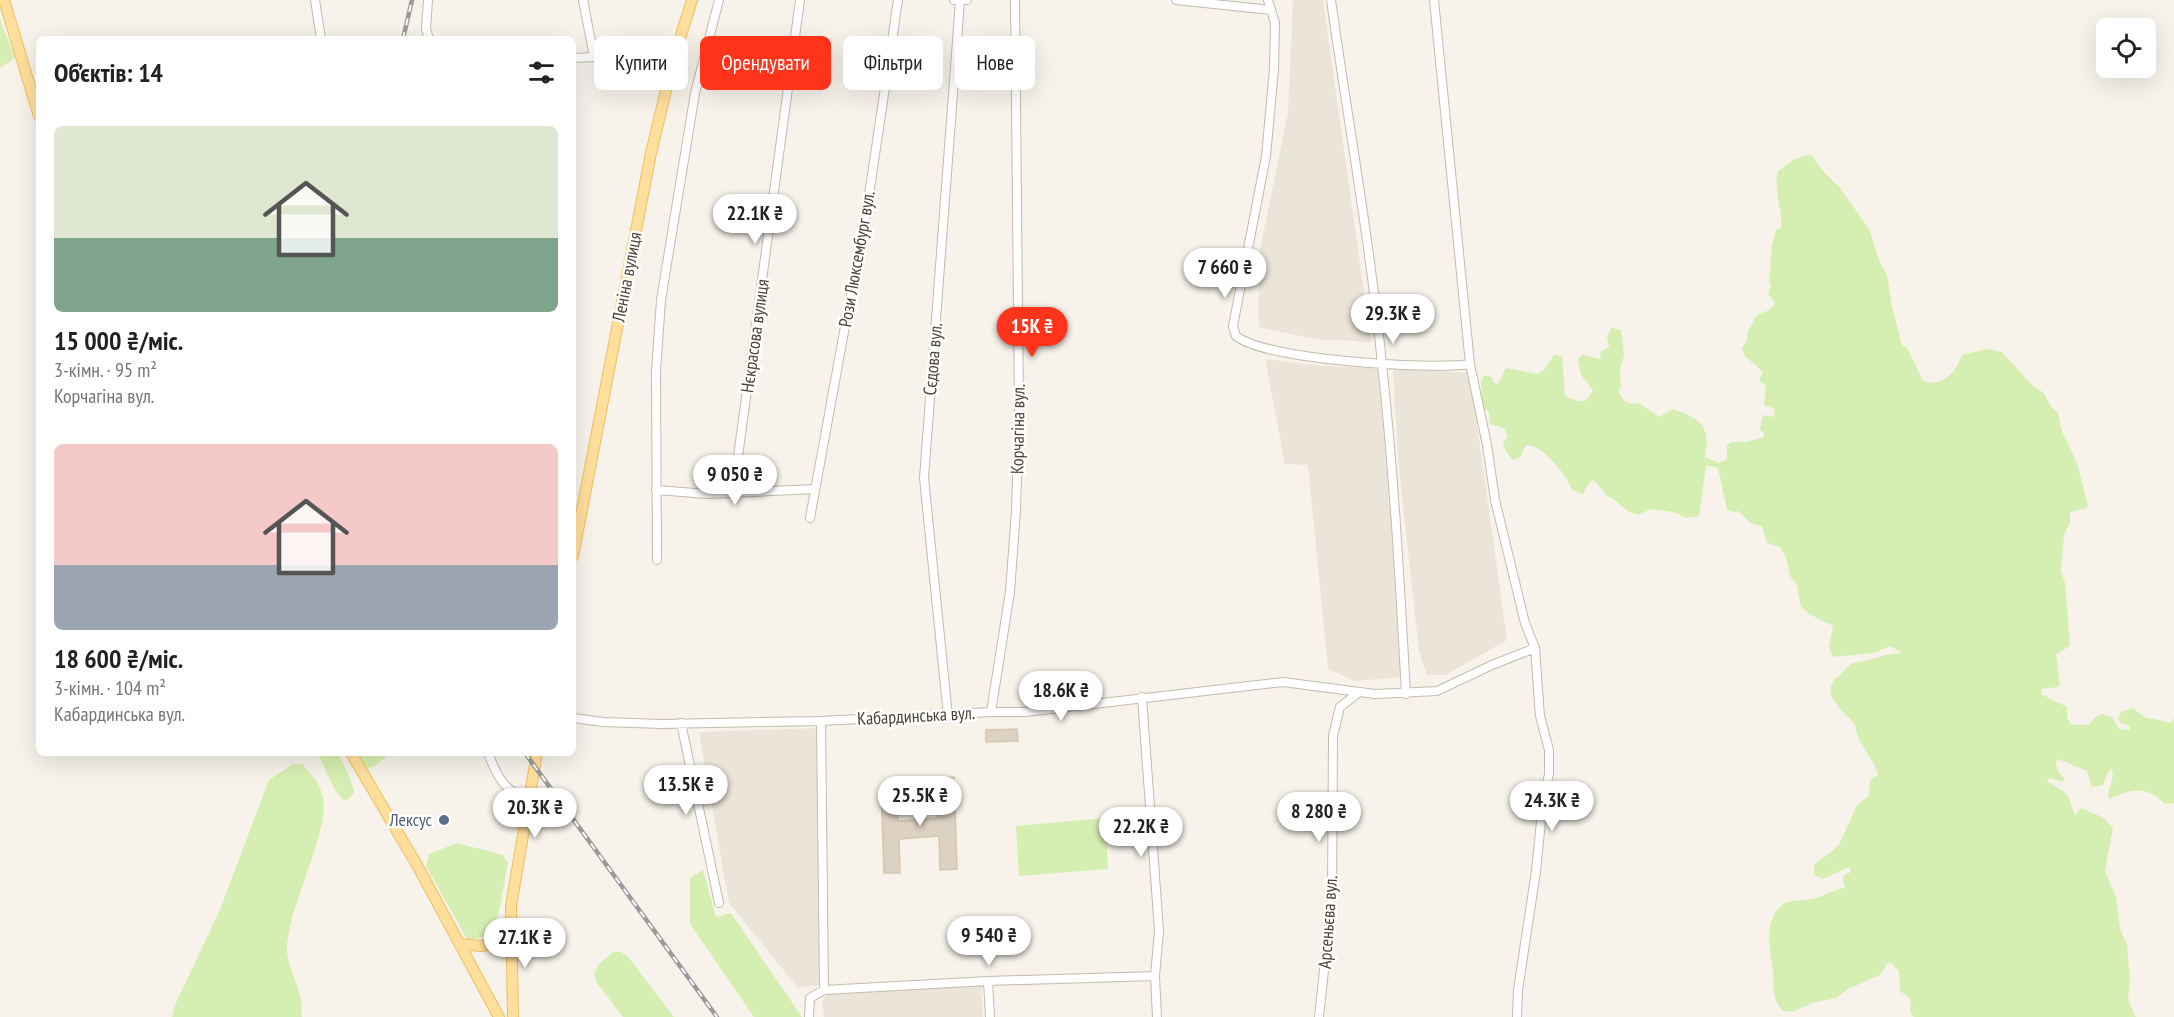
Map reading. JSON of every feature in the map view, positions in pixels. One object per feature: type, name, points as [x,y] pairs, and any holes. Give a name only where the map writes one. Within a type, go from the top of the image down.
[{"type":"main road","points":[[4,0],[36,106]]},
{"type":"main road","name":"Леніна вулиця","points":[[681,36],[692,0]]},
{"type":"main road","name":"Леніна вулиця","points":[[576,540],[651,153],[666,90]]},
{"type":"main road","points":[[353,756],[461,944],[499,1017]]},
{"type":"main road","points":[[513,1017],[510,923],[536,756]]},
{"type":"main road","points":[[461,944],[481,946],[493,944],[510,923]]},
{"type":"street","points":[[315,0],[321,36]]},
{"type":"street","points":[[428,0],[426,29],[428,36]]},
{"type":"street","points":[[576,58],[594,57],[583,0]]},
{"type":"street","points":[[657,560],[657,348],[661,300],[695,93],[719,0]]},
{"type":"street","name":"Нєкрасова вулиця","points":[[733,493],[800,0]]},
{"type":"street","name":"Рози Люксембург вул.","points":[[810,518],[867,207],[898,0]]},
{"type":"street","points":[[954,0],[967,0]]},
{"type":"street","name":"Корчагіна вул.","points":[[991,712],[1010,592],[1016,510],[1019,388],[1015,0]]},
{"type":"street","points":[[1176,0],[1271,10]]},
{"type":"street","points":[[1268,0],[1275,23],[1274,69],[1266,156],[1233,327],[1236,336],[1251,345],[1298,355],[1418,367],[1470,364]]},
{"type":"street","points":[[1331,0],[1359,175],[1382,363],[1398,540],[1406,694]]},
{"type":"street","points":[[1434,0],[1470,364],[1496,500],[1525,622],[1535,648],[1540,716],[1549,750],[1549,774],[1543,801],[1536,871],[1518,990],[1517,1017]]},
{"type":"street","name":"Сєдова вул.","points":[[948,716],[924,478],[960,1]]},
{"type":"street","points":[[656,490],[708,494],[815,489]]},
{"type":"street","name":"Кабардинська вул.","points":[[576,718],[603,722],[681,723],[948,716],[1064,709],[1283,682],[1338,688],[1358,693],[1406,694],[1437,691],[1535,648]]},
{"type":"street","name":"Арсеньєва вул.","points":[[1319,1017],[1332,896],[1333,736],[1340,707],[1358,693]]},
{"type":"street","points":[[1142,698],[1159,931],[1155,976],[1157,1017]]},
{"type":"street","points":[[821,721],[824,990]]},
{"type":"street","points":[[681,723],[719,903]]},
{"type":"street","points":[[489,756],[499,780],[518,796],[528,800]]},
{"type":"street","points":[[809,1017],[810,998],[824,990],[988,981],[1155,976]]},
{"type":"street","points":[[988,981],[990,1017]]},
{"type":"shaded area","points":[[1293,0],[1323,0],[1371,342],[1313,339],[1259,327],[1259,254],[1288,113]]},
{"type":"shaded area","points":[[1265,359],[1323,366],[1378,368],[1405,677],[1355,681],[1328,669],[1308,465],[1285,464]]},
{"type":"shaded area","points":[[1393,368],[1470,373],[1507,640],[1446,675],[1427,675],[1419,651],[1398,460]]},
{"type":"shaded area","points":[[818,728],[821,985],[798,988],[729,903],[699,732]]},
{"type":"shaded area","points":[[981,983],[983,1017],[824,1017],[822,1001],[828,993]]},
{"type":"green space","points":[[0,19],[15,58],[0,68]]},
{"type":"green space","points":[[1807,155],[1812,156],[1840,188],[1869,229],[1879,260],[1887,275],[1902,345],[1907,348],[1923,381],[1936,382],[1947,377],[1952,373],[1962,355],[1987,349],[2002,352],[2032,385],[2044,393],[2051,407],[2058,412],[2061,429],[2077,463],[2088,506],[2085,509],[2070,512],[2070,522],[2064,535],[2061,571],[2065,583],[2070,646],[2056,654],[2060,684],[2057,687],[2042,689],[2041,694],[2067,707],[2067,718],[2072,725],[2089,725],[2094,718],[2102,714],[2113,718],[2119,729],[2130,730],[2130,726],[2121,723],[2118,719],[2121,712],[2133,708],[2144,717],[2172,723],[2174,717],[2174,803],[2165,804],[2145,791],[2132,791],[2110,799],[2108,794],[2113,776],[2112,769],[2108,772],[2103,785],[2092,787],[2087,771],[2058,759],[2057,770],[2065,779],[2063,782],[2050,778],[2047,781],[2067,794],[2075,815],[2081,808],[2102,817],[2113,828],[2105,871],[2116,897],[2120,929],[2127,944],[2130,981],[2128,1000],[2136,1017],[1914,1017],[1910,1012],[1911,999],[1900,991],[1899,972],[1891,962],[1880,975],[1848,989],[1836,998],[1812,1003],[1794,1011],[1783,1011],[1775,998],[1769,935],[1773,917],[1786,902],[1813,899],[1845,887],[1844,875],[1851,872],[1849,867],[1823,879],[1814,875],[1814,865],[1839,845],[1857,805],[1869,796],[1870,780],[1878,775],[1861,744],[1854,724],[1835,703],[1831,685],[1851,664],[1901,652],[1890,646],[1874,653],[1833,657],[1829,648],[1833,626],[1809,614],[1801,606],[1797,585],[1790,576],[1786,557],[1780,547],[1766,541],[1762,526],[1752,524],[1738,511],[1727,510],[1718,468],[1706,465],[1699,516],[1687,518],[1673,512],[1651,509],[1638,515],[1629,512],[1607,496],[1594,480],[1589,483],[1583,494],[1572,490],[1554,462],[1532,446],[1526,445],[1520,457],[1513,460],[1503,443],[1508,436],[1504,428],[1490,424],[1489,412],[1482,407],[1481,382],[1484,375],[1492,377],[1494,383],[1498,384],[1506,368],[1537,374],[1543,371],[1554,355],[1562,356],[1565,396],[1584,401],[1593,390],[1581,375],[1578,359],[1582,355],[1600,359],[1601,351],[1609,347],[1607,336],[1612,328],[1621,330],[1624,355],[1620,370],[1621,386],[1618,391],[1626,402],[1639,403],[1659,417],[1673,409],[1691,416],[1702,425],[1705,431],[1705,457],[1719,463],[1727,459],[1727,445],[1731,442],[1746,442],[1764,437],[1760,429],[1763,415],[1773,417],[1775,409],[1764,405],[1766,386],[1759,380],[1763,372],[1744,355],[1742,348],[1757,315],[1770,309],[1775,302],[1768,294],[1771,285],[1769,281],[1773,241],[1777,229],[1781,228],[1778,171],[1793,160]]},
{"type":"green space","points":[[318,756],[339,756],[354,793],[346,801],[334,787]]},
{"type":"green space","points":[[357,756],[387,756],[374,767],[364,768]]},
{"type":"green space","points":[[293,764],[302,764],[311,774],[321,790],[324,809],[316,847],[294,912],[287,950],[301,999],[302,1017],[172,1017],[174,1007],[219,912],[269,780]]},
{"type":"green space","points":[[1105,818],[1108,869],[1019,876],[1016,826]]},
{"type":"green space","points":[[457,843],[503,855],[508,863],[495,933],[468,941],[426,866],[429,854]]},
{"type":"green space","points":[[703,870],[716,917],[731,913],[802,1017],[754,1017],[690,924],[690,878]]},
{"type":"green space","points":[[613,952],[621,952],[629,958],[674,1017],[623,1017],[597,983],[594,974],[599,964]]},
{"type":"building","points":[[1017,729],[1018,741],[986,742],[986,730]]},
{"type":"building","points":[[954,777],[957,869],[940,870],[939,836],[899,839],[900,873],[884,873],[881,786],[897,786],[898,821],[938,818],[937,778]]},
{"type":"railway","points":[[404,36],[412,0]]},
{"type":"railway","points":[[527,756],[717,1017]]},
{"type":"place","name":"Лексус","points":[[444,820]]}]
